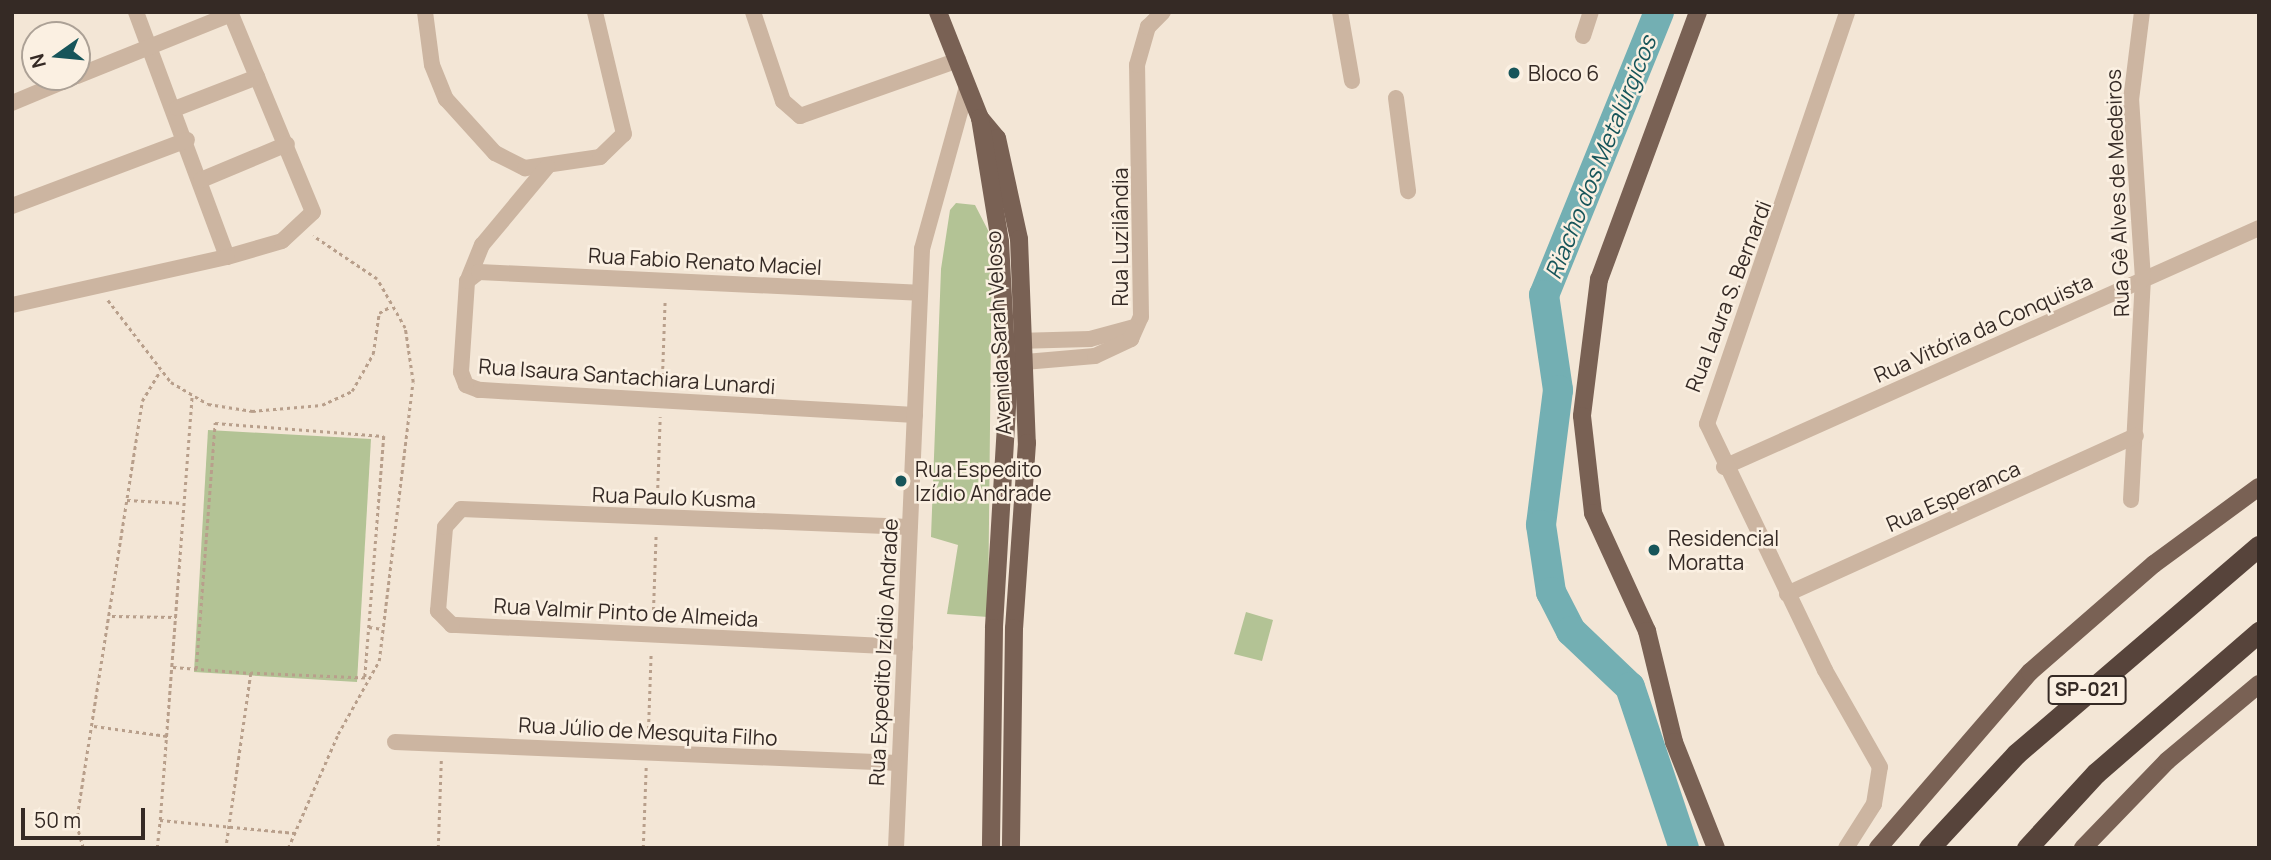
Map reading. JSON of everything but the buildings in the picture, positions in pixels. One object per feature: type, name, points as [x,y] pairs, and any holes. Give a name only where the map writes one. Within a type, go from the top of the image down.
[{"type":"highway","name":"SP-021","points":[[1929,848],[2016,754],[2259,546]]},
{"type":"highway","name":"SP-021","points":[[2027,848],[2096,773],[2259,632]]},
{"type":"main road","name":"Avenida Sarah Veloso","points":[[938,12],[980,118],[1000,242],[1006,341],[1016,363],[1011,848]]},
{"type":"main road","points":[[1698,12],[1599,279],[1582,416],[1593,513],[1647,631],[1674,742],[1716,848]]},
{"type":"main road","name":"Avenida Sarah Veloso","points":[[980,118],[997,138],[1012,202],[1024,342],[1016,363],[991,848]]},
{"type":"main road","points":[[1878,848],[2030,672],[2154,564],[2259,487]]},
{"type":"main road","points":[[2082,848],[2167,761],[2259,684]]},
{"type":"street","points":[[136,12],[177,108],[227,257]]},
{"type":"street","points":[[425,12],[432,65],[464,124],[495,153],[525,167],[547,167],[600,157],[618,145],[624,120],[595,12]]},
{"type":"street","points":[[753,12],[783,101],[800,116],[958,60]]},
{"type":"street","name":"Rua Luzilândia","points":[[1016,363],[1095,356],[1131,339],[1145,301],[1137,65],[1148,27],[1163,12]]},
{"type":"street","points":[[1340,12],[1352,81]]},
{"type":"street","points":[[1583,36],[1591,12]]},
{"type":"street","name":"Rua Laura S. Bernardi","points":[[1846,848],[1874,804],[1880,767],[1787,594],[1724,467],[1712,441],[1708,409],[1784,211],[1847,12]]},
{"type":"street","name":"Rua Gê Alves de Medeiros","points":[[2131,500],[2143,279],[2131,100],[2142,12]]},
{"type":"street","points":[[12,305],[227,257],[301,229],[313,212],[287,144],[230,13],[91,70]]},
{"type":"street","points":[[177,108],[257,77]]},
{"type":"street","name":"Rua Expedito Izídio Andrade","points":[[896,848],[918,293],[932,208],[967,87]]},
{"type":"street","points":[[12,103],[40,91]]},
{"type":"street","points":[[1396,98],[1408,191]]},
{"type":"street","points":[[12,206],[187,140]]},
{"type":"street","points":[[201,180],[287,144]]},
{"type":"street","points":[[469,277],[482,245],[547,167]]},
{"type":"street","name":"Rua Vitória da Conquista","points":[[1724,467],[2259,228]]},
{"type":"street","name":"Rua Fabio Renato Maciel","points":[[469,277],[489,271],[918,293]]},
{"type":"street","name":"Rua Isaura Santachiara Lunardi","points":[[469,277],[461,372],[471,387],[661,402],[915,415]]},
{"type":"street","name":"Rua Luzilândia","points":[[1006,341],[1024,342],[1112,334],[1134,327]]},
{"type":"street","name":"Rua Esperanca","points":[[1787,594],[2136,436]]},
{"type":"street","name":"Rua Paulo Kusma","points":[[445,527],[454,513],[472,508],[656,519],[910,527]]},
{"type":"street","name":"Rua Valmir Pinto de Almeida","points":[[445,527],[438,611],[445,624],[905,647]]},
{"type":"street","name":"Rua Júlio de Mesquita Filho","points":[[395,742],[899,763]]},
{"type":"path","points":[[288,848],[338,734],[379,661],[412,382],[405,328],[390,307],[377,279],[354,258],[301,229]]},
{"type":"path","points":[[643,848],[666,279]]},
{"type":"path","points":[[96,286],[160,371],[192,397],[253,411],[322,405],[352,391],[373,354],[379,313],[390,307]]},
{"type":"path","points":[[83,848],[76,824],[112,616],[144,392],[160,371]]},
{"type":"path","points":[[157,848],[192,397]]},
{"type":"path","points":[[173,667],[196,669],[251,673],[361,680],[369,628],[384,436],[215,423],[196,669]]},
{"type":"path","points":[[127,500],[184,503]]},
{"type":"path","points":[[112,616],[177,617]]},
{"type":"path","points":[[369,628],[383,629]]},
{"type":"path","points":[[226,848],[225,826],[251,673]]},
{"type":"path","points":[[94,726],[167,736]]},
{"type":"path","points":[[438,848],[442,743]]},
{"type":"path","points":[[160,820],[295,833]]},
{"type":"green space","points":[[956,203],[975,205],[992,238],[988,617],[947,614],[958,545],[931,537],[941,269],[950,210]]},
{"type":"green space","points":[[208,430],[371,439],[357,682],[194,672]]},
{"type":"green space","points":[[1246,612],[1273,620],[1262,661],[1234,654]]},
{"type":"waterway","name":"Riacho dos Metalúrgicos","points":[[1659,12],[1544,295],[1558,390],[1541,525],[1551,592],[1571,631],[1630,687],[1684,848]]},
{"type":"place","name":"Bloco 6","points":[[1514,73]]},
{"type":"place","name":"Rua Espedito Izídio Andrade","points":[[901,481]]},
{"type":"place","name":"Residencial Moratta","points":[[1654,550]]}]
